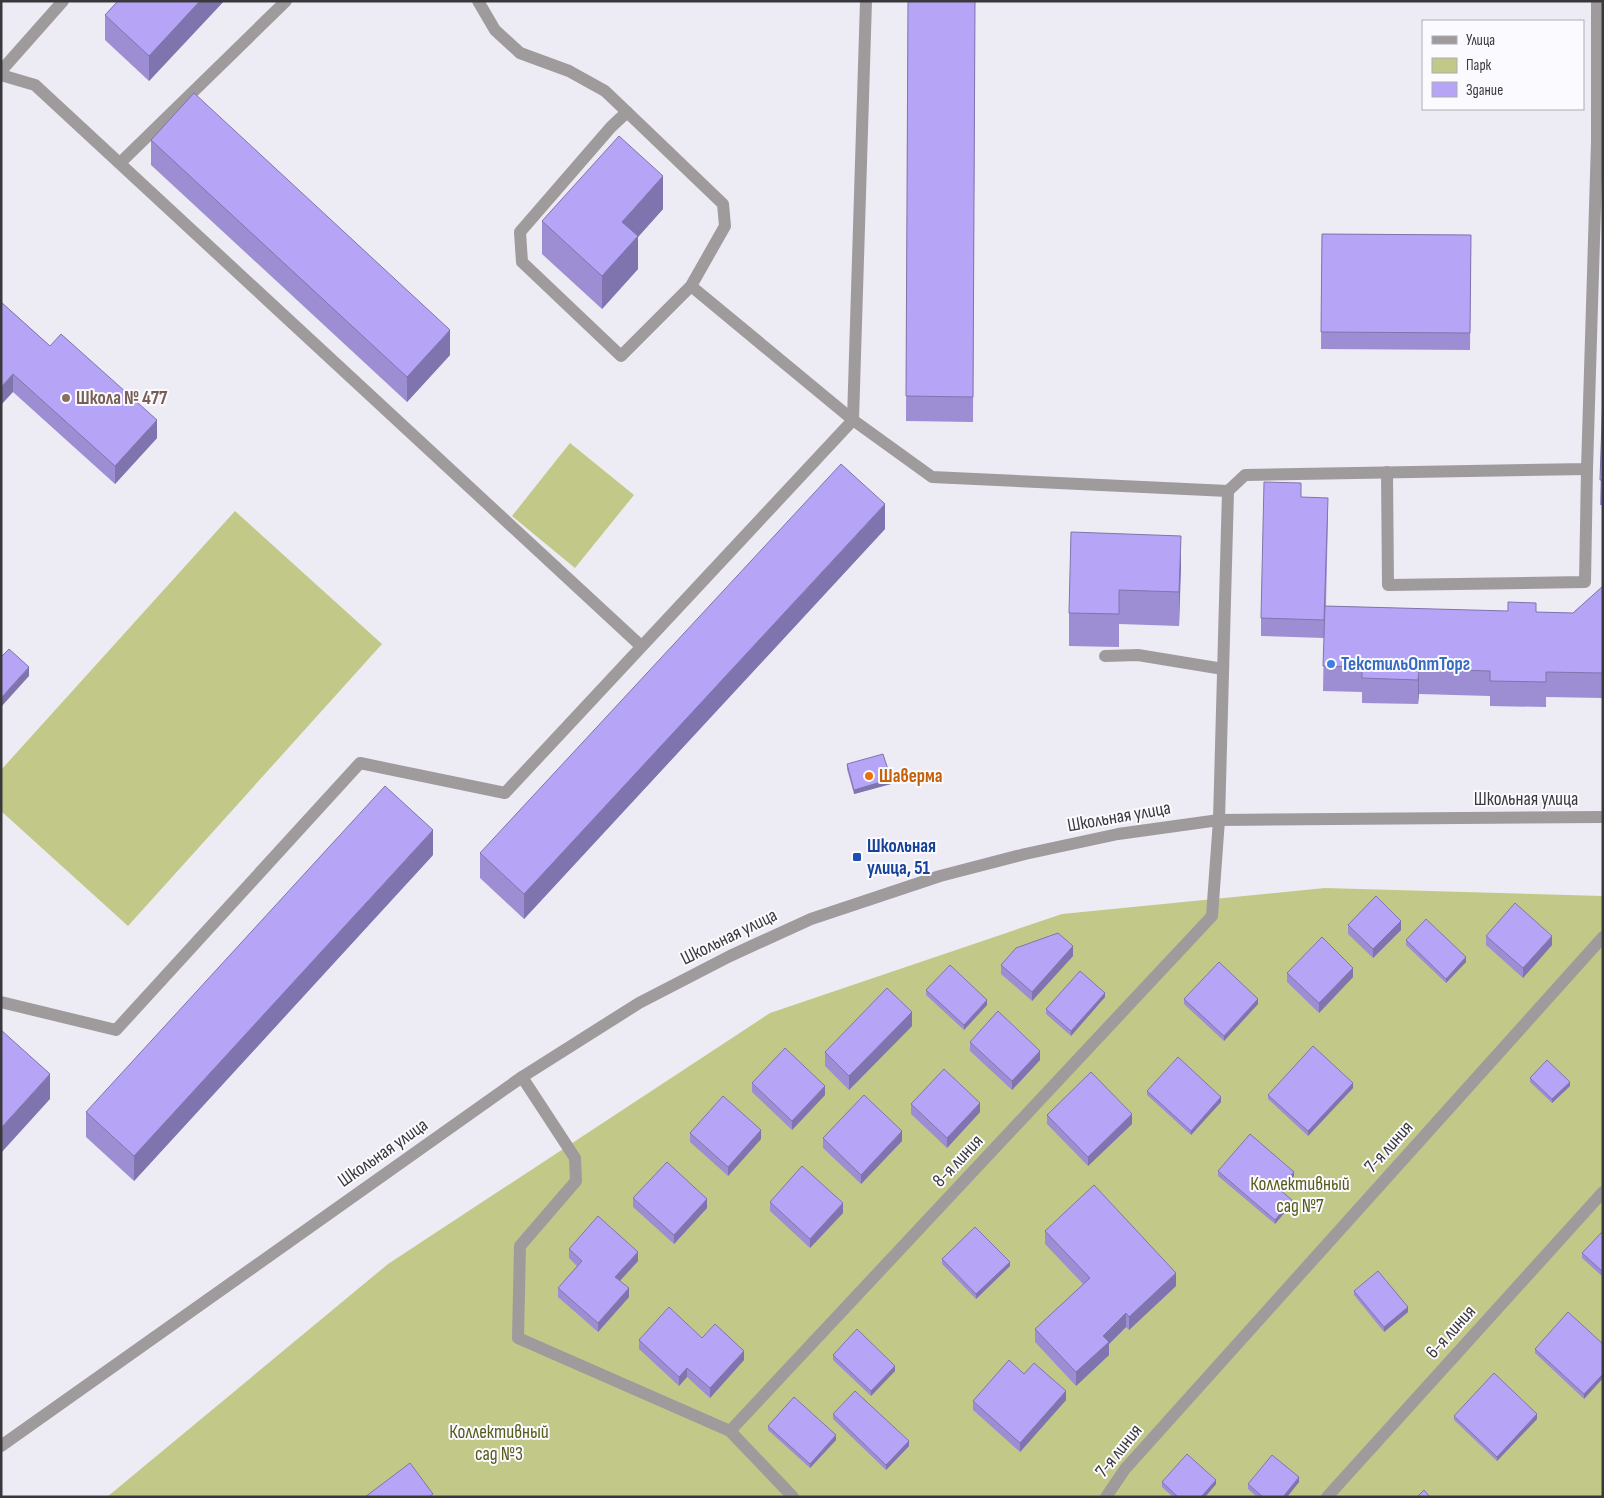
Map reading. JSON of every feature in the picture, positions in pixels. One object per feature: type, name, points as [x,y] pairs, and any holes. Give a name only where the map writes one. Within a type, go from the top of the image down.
[{"type":"street","points":[[1,71],[63,1]]},
{"type":"street","points":[[121,162],[286,1]]},
{"type":"street","points":[[478,1],[495,30],[520,53],[569,72],[605,91],[627,112],[722,204],[725,226],[691,286],[621,356],[522,262],[520,232],[611,127],[627,112]]},
{"type":"street","points":[[1,1002],[116,1030],[360,763],[505,793],[853,420],[866,1]]},
{"type":"street","points":[[1387,472],[1388,585],[1585,582],[1587,469],[1600,142],[1597,1]]},
{"type":"street","points":[[1,75],[35,85],[121,162],[641,646]]},
{"type":"street","points":[[691,286],[853,420],[932,477],[1228,490],[1245,475],[1587,469]]},
{"type":"street","points":[[1218,820],[1228,490]]},
{"type":"street","points":[[1105,656],[1138,655],[1222,669]]},
{"type":"street","name":"Школьная улица","points":[[1,1446],[522,1077],[639,1003],[730,956],[811,919],[940,876],[1025,854],[1118,834],[1218,820],[1603,817]]},
{"type":"street","name":"8-я линия","points":[[730,1430],[1212,916],[1218,820]]},
{"type":"street","name":"7-я линия","points":[[1106,1497],[1125,1469],[1603,937]]},
{"type":"street","points":[[522,1077],[575,1158],[576,1182],[520,1246],[518,1338],[730,1430],[793,1497]]},
{"type":"street","name":"6-я линия","points":[[1327,1497],[1603,1192]]},
{"type":"green space","points":[[570,443],[634,495],[575,568],[512,516]]},
{"type":"green space","points":[[235,511],[382,644],[128,926],[1,811],[1,770]]},
{"type":"green space","name":"Коллективный сад №7","points":[[1325,888],[1603,896],[1603,1497],[107,1497],[388,1264],[770,1013],[1062,914]]},
{"type":"building","points":[[118,1],[200,1],[149,56],[105,15]]},
{"type":"building","points":[[908,1],[975,1],[973,397],[906,396]]},
{"type":"building","points":[[194,93],[450,330],[407,377],[151,140]]},
{"type":"building","points":[[619,136],[663,176],[622,222],[638,236],[602,276],[542,221]]},
{"type":"building","points":[[1322,234],[1471,235],[1470,333],[1321,332]]},
{"type":"building","name":"Школа № 477","points":[[1,302],[50,346],[61,334],[157,420],[115,466],[13,374],[1,387]]},
{"type":"building","points":[[1603,392],[1603,480],[1600,480]]},
{"type":"building","points":[[841,464],[885,504],[524,894],[480,853]]},
{"type":"building","points":[[1264,482],[1301,483],[1301,497],[1328,498],[1324,620],[1261,618]]},
{"type":"building","points":[[1071,532],[1181,536],[1179,592],[1119,590],[1119,614],[1069,613]]},
{"type":"building","points":[[1603,586],[1603,673],[1546,672],[1546,682],[1490,681],[1490,671],[1419,669],[1418,680],[1362,678],[1362,667],[1323,666],[1325,606],[1508,611],[1508,602],[1536,603],[1536,612],[1573,613]]},
{"type":"building","points":[[9,649],[29,667],[1,698],[1,657]]},
{"type":"building","name":"Шаверма","points":[[883,754],[891,779],[854,790],[847,764]]},
{"type":"building","points":[[385,786],[433,830],[134,1156],[86,1112]]},
{"type":"building","points":[[1376,896],[1401,921],[1373,949],[1348,925]]},
{"type":"building","points":[[1515,903],[1552,936],[1523,968],[1486,936]]},
{"type":"building","points":[[1426,919],[1466,957],[1446,979],[1406,940]]},
{"type":"building","points":[[1058,933],[1073,946],[1032,992],[1001,965],[1016,948]]},
{"type":"building","points":[[1322,937],[1353,968],[1319,1003],[1287,973]]},
{"type":"building","points":[[1219,962],[1258,999],[1224,1036],[1184,999]]},
{"type":"building","points":[[950,965],[987,1000],[964,1025],[926,990]]},
{"type":"building","points":[[1080,971],[1105,993],[1071,1031],[1046,1009]]},
{"type":"building","points":[[887,988],[912,1012],[849,1076],[825,1052]]},
{"type":"building","points":[[998,1011],[1040,1051],[1012,1081],[970,1042]]},
{"type":"building","points":[[1,1030],[50,1074],[1,1128]]},
{"type":"building","points":[[1313,1046],[1353,1083],[1308,1131],[1268,1095]]},
{"type":"building","points":[[785,1048],[825,1086],[792,1121],[752,1083]]},
{"type":"building","points":[[1178,1057],[1221,1097],[1191,1131],[1147,1091]]},
{"type":"building","points":[[1547,1060],[1570,1082],[1552,1099],[1530,1078]]},
{"type":"building","points":[[944,1069],[980,1103],[947,1138],[911,1104]]},
{"type":"building","points":[[1091,1072],[1132,1114],[1088,1157],[1047,1115]]},
{"type":"building","points":[[864,1095],[902,1131],[861,1175],[823,1138]]},
{"type":"building","points":[[723,1096],[761,1130],[728,1167],[690,1133]]},
{"type":"building","points":[[1250,1134],[1294,1172],[1279,1189],[1292,1200],[1275,1220],[1218,1171]]},
{"type":"building","points":[[667,1162],[707,1199],[674,1235],[633,1198]]},
{"type":"building","points":[[802,1166],[843,1203],[810,1239],[770,1202]]},
{"type":"building","points":[[1094,1185],[1176,1273],[1129,1317],[1126,1313],[1103,1336],[1109,1342],[1076,1372],[1035,1329],[1090,1278],[1045,1231]]},
{"type":"building","points":[[598,1216],[638,1252],[615,1277],[629,1288],[598,1323],[558,1288],[582,1261],[569,1249]]},
{"type":"building","points":[[975,1227],[1010,1262],[976,1294],[942,1259]]},
{"type":"building","points":[[1603,1231],[1603,1272],[1582,1253]]},
{"type":"building","points":[[1378,1271],[1408,1307],[1384,1327],[1354,1291]]},
{"type":"building","points":[[669,1307],[702,1338],[715,1324],[744,1351],[710,1388],[687,1368],[679,1377],[639,1340]]},
{"type":"building","points":[[1568,1312],[1603,1344],[1603,1374],[1584,1394],[1535,1349]]},
{"type":"building","points":[[857,1329],[895,1366],[871,1391],[833,1355]]},
{"type":"building","points":[[1009,1360],[1024,1374],[1034,1363],[1066,1391],[1020,1443],[973,1401]]},
{"type":"building","points":[[1494,1373],[1537,1414],[1497,1457],[1454,1416]]},
{"type":"building","points":[[855,1391],[909,1441],[886,1465],[833,1414]]},
{"type":"building","points":[[794,1397],[836,1435],[810,1464],[768,1426]]},
{"type":"building","points":[[1187,1454],[1216,1480],[1201,1497],[1178,1497],[1162,1482]]},
{"type":"building","points":[[1272,1455],[1299,1477],[1283,1497],[1263,1497],[1248,1484]]},
{"type":"building","points":[[410,1463],[433,1494],[429,1497],[365,1497]]},
{"type":"building","points":[[1424,1490],[1430,1497],[1417,1497]]},
{"type":"place","name":"Школа № 477","points":[[66,398]]},
{"type":"place","name":"ТекстильОптТорг","points":[[1331,664]]},
{"type":"place","name":"Шаверма","points":[[869,776]]},
{"type":"place","name":"Школьная улица, 51","points":[[857,857]]},
{"type":"park label","name":"Коллективный сад №3","points":[[499,1443]]}]
